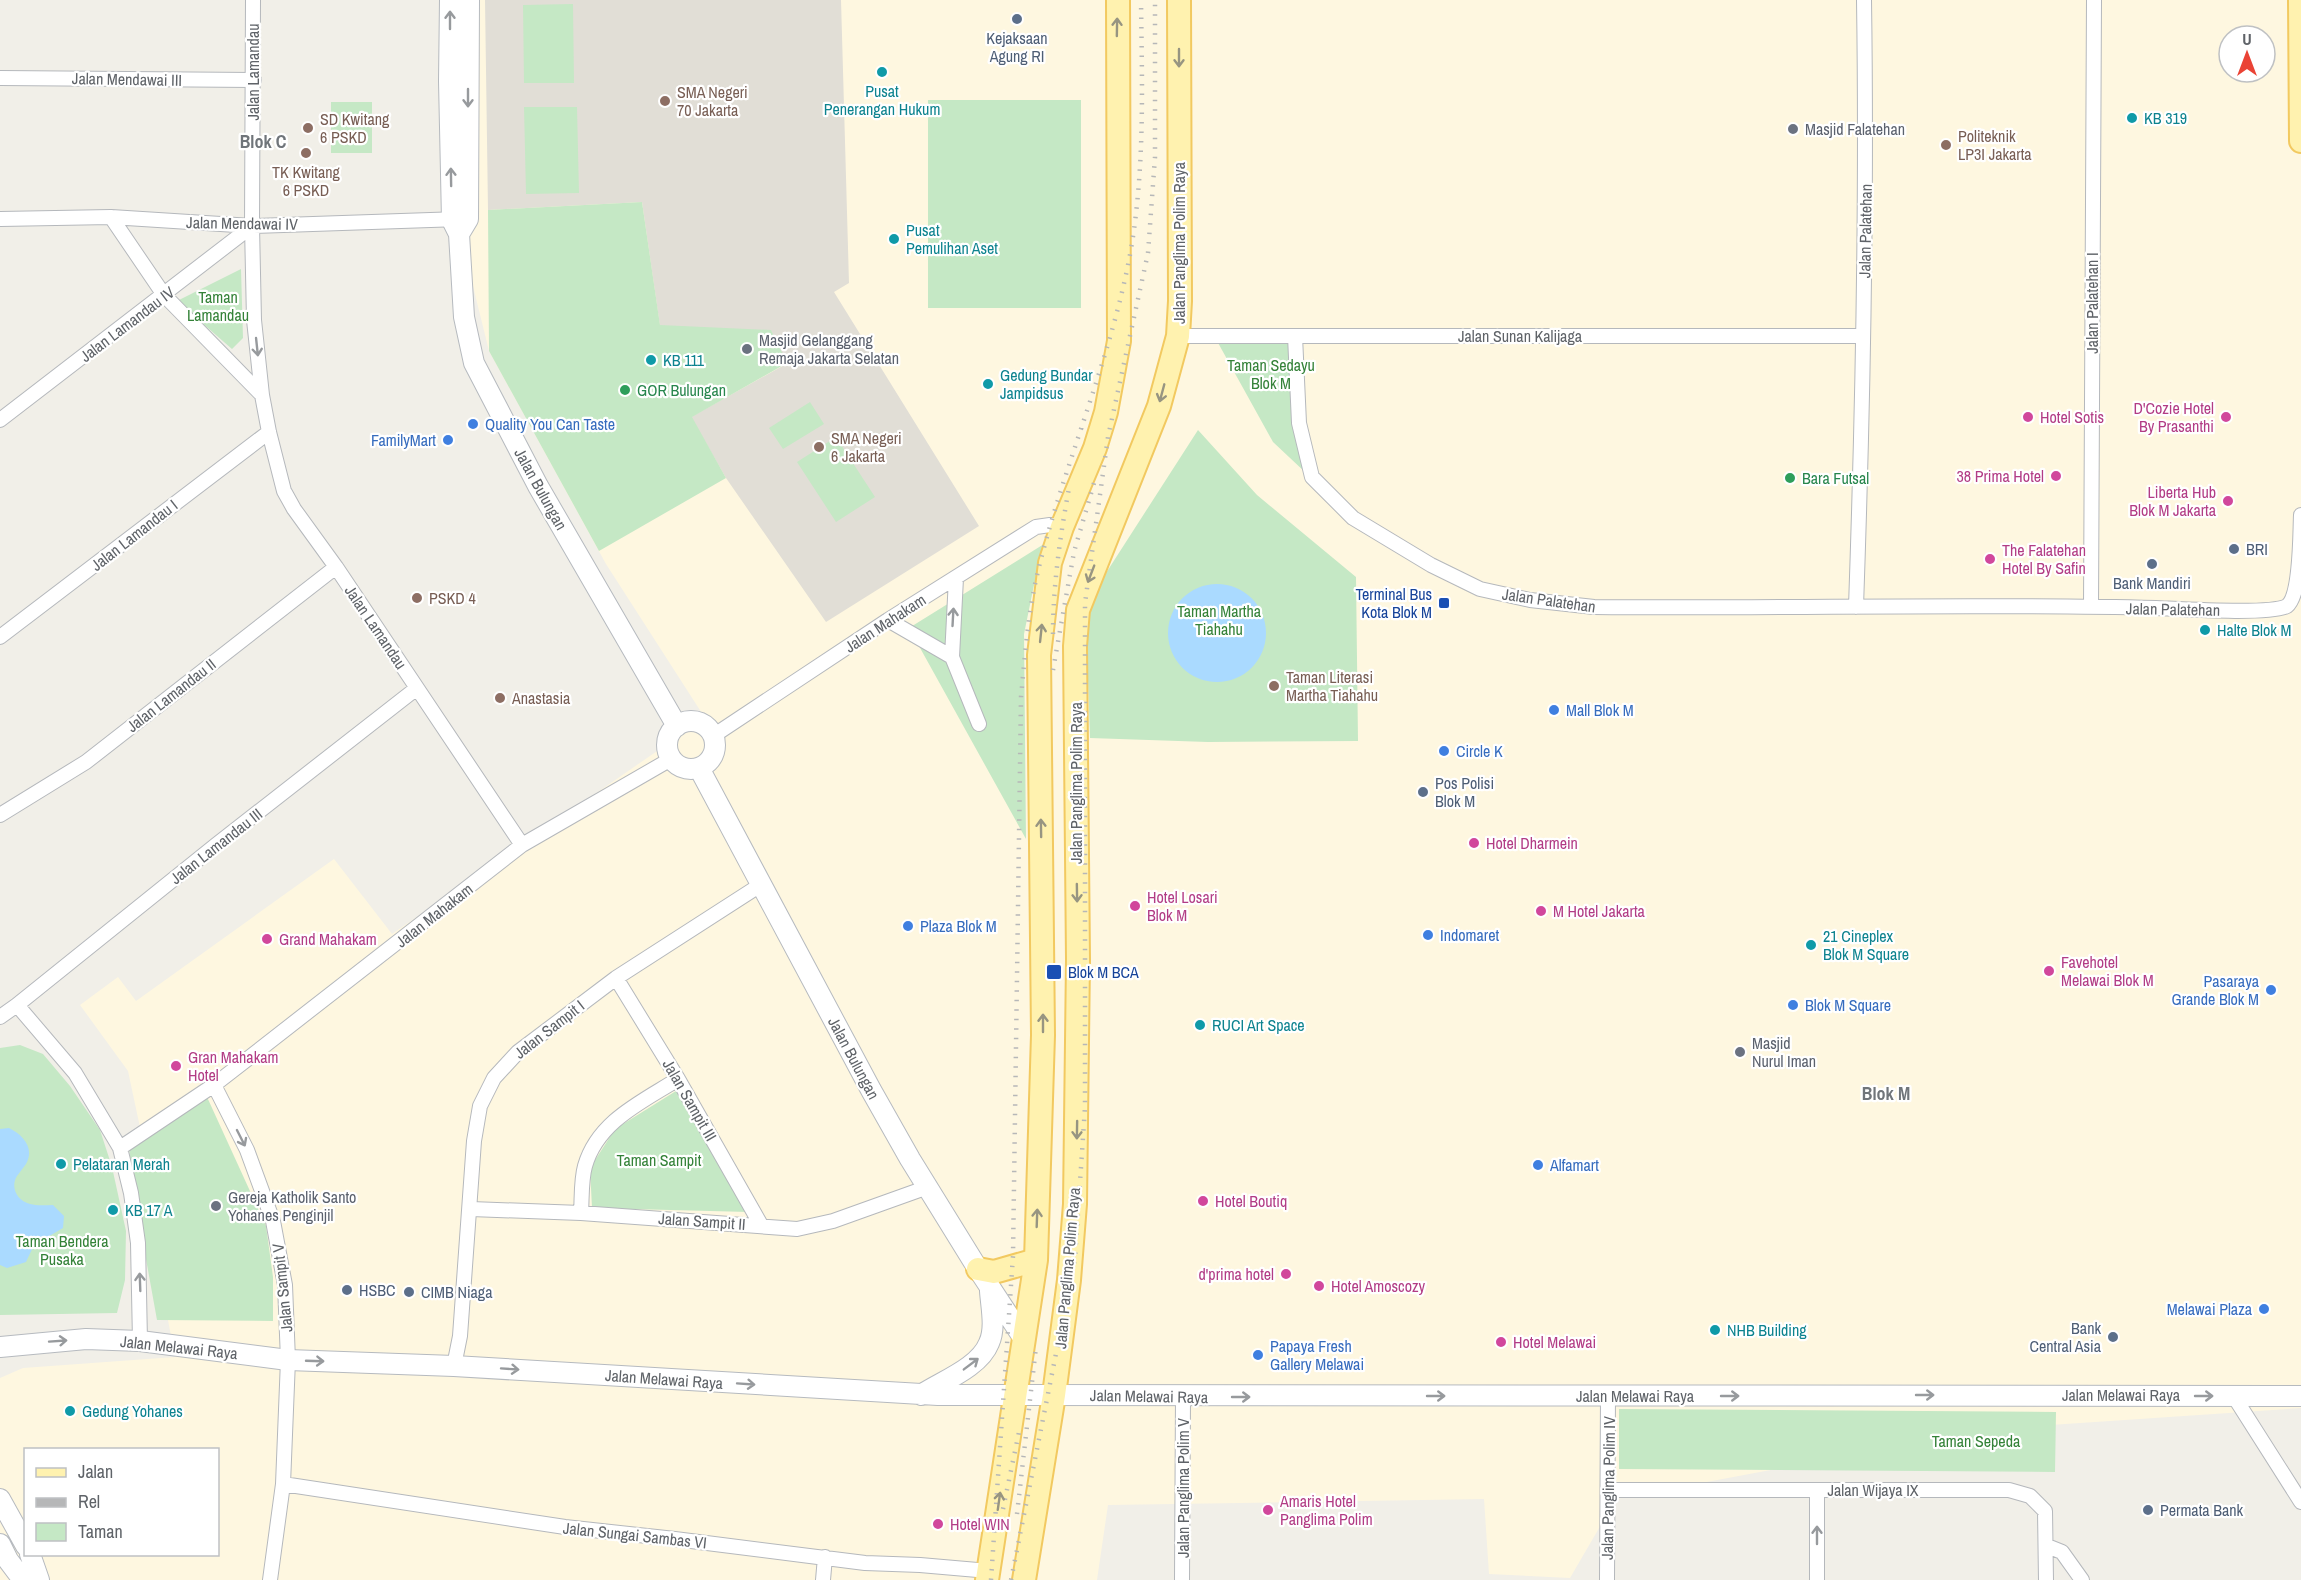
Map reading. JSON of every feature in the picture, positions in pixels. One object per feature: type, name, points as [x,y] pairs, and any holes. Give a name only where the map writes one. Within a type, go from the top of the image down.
[{"type":"main road","name":"Jalan Bulungan","points":[[450,0],[464,317],[474,363],[538,486],[677,726]]},
{"type":"main road","name":"Jalan Bulungan","points":[[460,224],[469,0]]},
{"type":"main road","name":"Jalan Panglima Polim Raya","points":[[988,1575],[1036,1260],[1043,1035],[1039,655],[1050,563],[1062,527],[1095,448],[1106,412],[1119,341],[1118,0]]},
{"type":"main road","name":"Jalan Panglima Polim Raya","points":[[1024,1580],[1054,1395],[1069,1280],[1075,1204],[1078,1089],[1075,646],[1078,610],[1153,426],[1178,336],[1180,301],[1179,0]]},
{"type":"main road","points":[[2300,0],[2301,141]]},
{"type":"main road","points":[[687,722],[697,723],[707,728],[713,736],[714,746],[707,763],[699,768],[688,769],[679,766],[671,759],[667,751],[667,741],[670,733],[677,726],[687,722]]},
{"type":"main road","name":"Jalan Bulungan","points":[[699,768],[871,1090],[984,1279],[1024,1339]]},
{"type":"main road","points":[[1041,1089],[1078,1089]]},
{"type":"main road","points":[[921,1395],[977,1360],[989,1343],[992,1323],[984,1279],[994,1272],[1036,1260]]},
{"type":"main road","name":"Jalan Melawai Raya","points":[[0,1347],[86,1339],[140,1341],[288,1360],[454,1366],[921,1395],[1183,1397],[2301,1396]]},
{"type":"main road","points":[[0,1499],[24,1542]]},
{"type":"main road","points":[[0,1544],[23,1580]]},
{"type":"main road","points":[[31,1556],[39,1580]]},
{"type":"street","name":"Jalan Lamandau","points":[[253,0],[254,320],[262,395],[284,491],[522,845]]},
{"type":"street","name":"Jalan Palatehan","points":[[1856,607],[1866,150],[1864,0]]},
{"type":"street","name":"Jalan Palatehan I","points":[[2091,606],[2094,0]]},
{"type":"street","name":"Jalan Mendawai III","points":[[0,78],[254,80]]},
{"type":"street","name":"Jalan Mendawai IV","points":[[0,219],[111,217],[252,226],[460,224]]},
{"type":"street","points":[[111,217],[164,295],[262,395]]},
{"type":"street","points":[[0,230],[15,219]]},
{"type":"street","name":"Jalan Lamandau IV","points":[[0,420],[252,226]]},
{"type":"street","name":"Jalan Sunan Kalijaga","points":[[1178,336],[1863,336]]},
{"type":"street","name":"Jalan Palatehan","points":[[1295,336],[1299,423],[1312,477],[1353,518],[1392,543],[1480,589],[1530,600],[1594,607],[2091,606],[2252,611],[2286,607],[2294,600],[2299,589],[2301,515]]},
{"type":"street","name":"Jalan Lamandau I","points":[[0,637],[269,432]]},
{"type":"street","name":"Jalan Mahakam","points":[[713,736],[888,620],[1036,527],[1050,525],[1062,527]]},
{"type":"street","name":"Jalan Lamandau II","points":[[0,815],[86,762],[336,567]]},
{"type":"street","points":[[956,578],[952,657],[979,724]]},
{"type":"street","points":[[888,620],[952,657]]},
{"type":"street","name":"Jalan Lamandau III","points":[[17,1005],[417,688]]},
{"type":"street","name":"Jalan Mahakam","points":[[120,1149],[214,1085],[522,845],[671,759]]},
{"type":"street","name":"Jalan Sampit I","points":[[454,1366],[460,1336],[471,1209],[474,1141],[480,1106],[494,1078],[518,1052],[616,978],[762,884]]},
{"type":"street","name":"Jalan Sampit III","points":[[616,978],[678,1079],[761,1225]]},
{"type":"street","points":[[0,1017],[17,1005],[75,1073],[120,1149],[131,1192],[138,1243],[140,1341]]},
{"type":"street","points":[[581,1213],[584,1168],[594,1142],[611,1122],[678,1079]]},
{"type":"street","name":"Jalan Sampit V","points":[[214,1085],[247,1150],[273,1221],[285,1285],[288,1360],[283,1484],[270,1580]]},
{"type":"street","name":"Jalan Sampit II","points":[[471,1209],[581,1213],[797,1228],[833,1221],[928,1187]]},
{"type":"street","points":[[2233,1395],[2301,1502]]},
{"type":"street","name":"Jalan Panglima Polim IV","points":[[1607,1580],[1608,1396]]},
{"type":"street","name":"Jalan Panglima Polim V","points":[[1182,1580],[1183,1397]]},
{"type":"street","name":"Jalan Sungai Sambas VI","points":[[283,1484],[565,1527],[865,1563],[920,1565],[988,1575]]},
{"type":"street","name":"Jalan Wijaya IX","points":[[1608,1490],[2009,1490],[2030,1496],[2045,1511],[2046,1580]]},
{"type":"street","points":[[1817,1490],[1817,1580]]},
{"type":"street","points":[[2047,1546],[2062,1552],[2082,1580]]},
{"type":"street","points":[[823,1580],[825,1557]]},
{"type":"shaded area","points":[[445,0],[2301,0],[2301,1408],[1990,1429],[1616,1499],[1570,1578],[1489,1574],[1484,1499],[1108,1505],[1097,1580],[0,1580],[0,1378],[23,1368],[175,1357],[159,1273],[148,1165],[128,1071],[80,1005],[118,977],[136,1001],[334,859],[392,934],[705,718],[606,564],[489,351],[451,197]]},
{"type":"shaded area","name":"SMA Negeri 70 Jakarta","points":[[485,0],[841,0],[849,283],[834,292],[979,526],[826,622],[726,478],[691,417],[786,364],[771,331],[660,326],[642,202],[488,210]]},
{"type":"green space","points":[[573,4],[574,83],[524,83],[523,5]]},
{"type":"green space","points":[[928,100],[1081,100],[1081,308],[928,308]]},
{"type":"green space","points":[[331,102],[372,102],[372,153],[331,153]]},
{"type":"green space","points":[[524,107],[577,107],[579,193],[526,194]]},
{"type":"green space","name":"GOR Bulungan","points":[[642,202],[660,325],[771,330],[787,363],[692,417],[726,478],[599,551],[489,351],[488,210]]},
{"type":"green space","name":"Taman Lamandau","points":[[241,269],[243,338],[232,349],[177,301]]},
{"type":"green space","name":"Taman Sedayu Blok M","points":[[1217,341],[1301,344],[1306,473],[1273,442]]},
{"type":"green space","points":[[810,402],[824,424],[783,449],[769,428]]},
{"type":"green space","name":"Taman Martha Tiahahu","points":[[1198,430],[1257,495],[1356,577],[1358,741],[1208,742],[1090,738],[1086,620],[1106,573]]},
{"type":"green space","points":[[836,437],[875,497],[836,522],[797,462]]},
{"type":"green space","points":[[1052,539],[1034,585],[1024,634],[1026,839],[909,628]]},
{"type":"green space","name":"Taman Bendera Pusaka","points":[[20,1045],[43,1054],[70,1086],[100,1130],[112,1167],[126,1231],[125,1280],[117,1313],[0,1315],[0,1048]]},
{"type":"green space","name":"Taman Sampit","points":[[676,1091],[749,1212],[592,1208],[590,1168],[615,1129]]},
{"type":"green space","points":[[207,1097],[266,1226],[273,1277],[273,1321],[157,1320],[133,1187],[129,1147]]},
{"type":"green space","name":"Taman Sepeda","points":[[1619,1409],[2056,1412],[2055,1472],[1619,1469]]},
{"type":"water","points":[[1207,584],[1227,584],[1252,598],[1263,614],[1266,633],[1263,652],[1252,668],[1227,682],[1207,682],[1190,674],[1176,660],[1168,643],[1168,623],[1176,606],[1190,592]]},
{"type":"water","points":[[9,1128],[23,1138],[29,1153],[26,1164],[15,1180],[14,1185],[18,1197],[30,1204],[53,1205],[64,1216],[63,1228],[34,1245],[26,1262],[7,1268],[0,1265],[0,1129]]},
{"type":"railway","points":[[991,1580],[1013,1256],[1021,697],[1024,665],[1029,618],[1038,571],[1112,330],[1131,249],[1141,156],[1141,0]]},
{"type":"railway","points":[[1011,1580],[1075,1258],[1085,1107],[1085,603],[1108,437],[1148,253],[1155,157],[1155,0]]},
{"type":"railway","points":[[1053,670],[1074,552],[1094,483]]},
{"type":"railway","points":[[1053,634],[1054,597],[1069,488]]},
{"type":"railway","points":[[1017,1514],[1036,1347]]},
{"type":"railway","points":[[1003,1509],[1019,1432]]},
{"type":"place","name":"Kejaksaan Agung RI","points":[[1017,19]]},
{"type":"place","name":"Pusat Penerangan Hukum","points":[[882,72]]},
{"type":"place","name":"SMA Negeri 70 Jakarta","points":[[665,101]]},
{"type":"place","name":"KB 319","points":[[2132,118]]},
{"type":"place","name":"SD Kwitang 6 PSKD","points":[[308,128]]},
{"type":"place","name":"Masjid Falatehan","points":[[1793,129]]},
{"type":"place","name":"Politeknik LP3I Jakarta","points":[[1946,145]]},
{"type":"place","name":"TK Kwitang 6 PSKD","points":[[306,153]]},
{"type":"place","name":"Pusat Pemulihan Aset","points":[[894,239]]},
{"type":"place","name":"Masjid Gelanggang Remaja Jakarta Selatan","points":[[747,349]]},
{"type":"place","name":"KB 111","points":[[651,360]]},
{"type":"place","name":"Gedung Bundar Jampidsus","points":[[988,384]]},
{"type":"place","name":"GOR Bulungan","points":[[625,390]]},
{"type":"place","name":"Hotel Sotis","points":[[2028,417]]},
{"type":"place","name":"D'Cozie Hotel By Prasanthi","points":[[2226,417]]},
{"type":"place","name":"Quality You Can Taste","points":[[473,424]]},
{"type":"place","name":"FamilyMart","points":[[448,440]]},
{"type":"place","name":"SMA Negeri 6 Jakarta","points":[[819,447]]},
{"type":"place","name":"38 Prima Hotel","points":[[2056,476]]},
{"type":"place","name":"Bara Futsal","points":[[1790,478]]},
{"type":"place","name":"Liberta Hub Blok M Jakarta","points":[[2228,501]]},
{"type":"place","name":"BRI","points":[[2234,549]]},
{"type":"place","name":"The Falatehan Hotel By Safin","points":[[1990,559]]},
{"type":"place","name":"Bank Mandiri","points":[[2152,564]]},
{"type":"place","name":"PSKD 4","points":[[417,598]]},
{"type":"place","name":"Terminal Bus Kota Blok M","points":[[1444,603]]},
{"type":"place","name":"Halte Blok M","points":[[2205,630]]},
{"type":"place","name":"Taman Literasi Martha Tiahahu","points":[[1274,686]]},
{"type":"place","name":"Anastasia","points":[[500,698]]},
{"type":"place","name":"Mall Blok M","points":[[1554,710]]},
{"type":"place","name":"Circle K","points":[[1444,751]]},
{"type":"place","name":"Pos Polisi Blok M","points":[[1423,792]]},
{"type":"place","name":"Hotel Dharmein","points":[[1474,843]]},
{"type":"place","name":"Hotel Losari Blok M","points":[[1135,906]]},
{"type":"place","name":"M Hotel Jakarta","points":[[1541,911]]},
{"type":"place","name":"Plaza Blok M","points":[[908,926]]},
{"type":"place","name":"Indomaret","points":[[1428,935]]},
{"type":"place","name":"Grand Mahakam","points":[[267,939]]},
{"type":"place","name":"21 Cineplex Blok M Square","points":[[1811,945]]},
{"type":"place","name":"Favehotel Melawai Blok M","points":[[2049,971]]},
{"type":"place","name":"Blok M BCA","points":[[1054,972]]},
{"type":"place","name":"Pasaraya Grande Blok M","points":[[2271,990]]},
{"type":"place","name":"Blok M Square","points":[[1793,1005]]},
{"type":"place","name":"RUCI Art Space","points":[[1200,1025]]},
{"type":"place","name":"Masjid Nurul Iman","points":[[1740,1052]]},
{"type":"place","name":"Gran Mahakam Hotel","points":[[176,1066]]},
{"type":"place","name":"Pelataran Merah","points":[[61,1164]]},
{"type":"place","name":"Alfamart","points":[[1538,1165]]},
{"type":"place","name":"Hotel Boutiq","points":[[1203,1201]]},
{"type":"place","name":"Gereja Katholik Santo Yohanes Penginjil","points":[[216,1206]]},
{"type":"place","name":"KB 17 A","points":[[113,1210]]},
{"type":"place","name":"d'prima hotel","points":[[1286,1274]]},
{"type":"place","name":"Hotel Amoscozy","points":[[1319,1286]]},
{"type":"place","name":"HSBC","points":[[347,1290]]},
{"type":"place","name":"CIMB Niaga","points":[[409,1292]]},
{"type":"place","name":"Melawai Plaza","points":[[2264,1309]]},
{"type":"place","name":"NHB Building","points":[[1715,1330]]},
{"type":"place","name":"Bank Central Asia","points":[[2113,1337]]},
{"type":"place","name":"Hotel Melawai","points":[[1501,1342]]},
{"type":"place","name":"Papaya Fresh Gallery Melawai","points":[[1258,1355]]},
{"type":"place","name":"Gedung Yohanes","points":[[70,1411]]},
{"type":"place","name":"Amaris Hotel Panglima Polim","points":[[1268,1510]]},
{"type":"place","name":"Permata Bank","points":[[2148,1510]]},
{"type":"place","name":"Hotel WIN","points":[[938,1524]]},
{"type":"district","name":"Blok C","points":[[263,141]]},
{"type":"district","name":"Blok M","points":[[1886,1093]]}]
